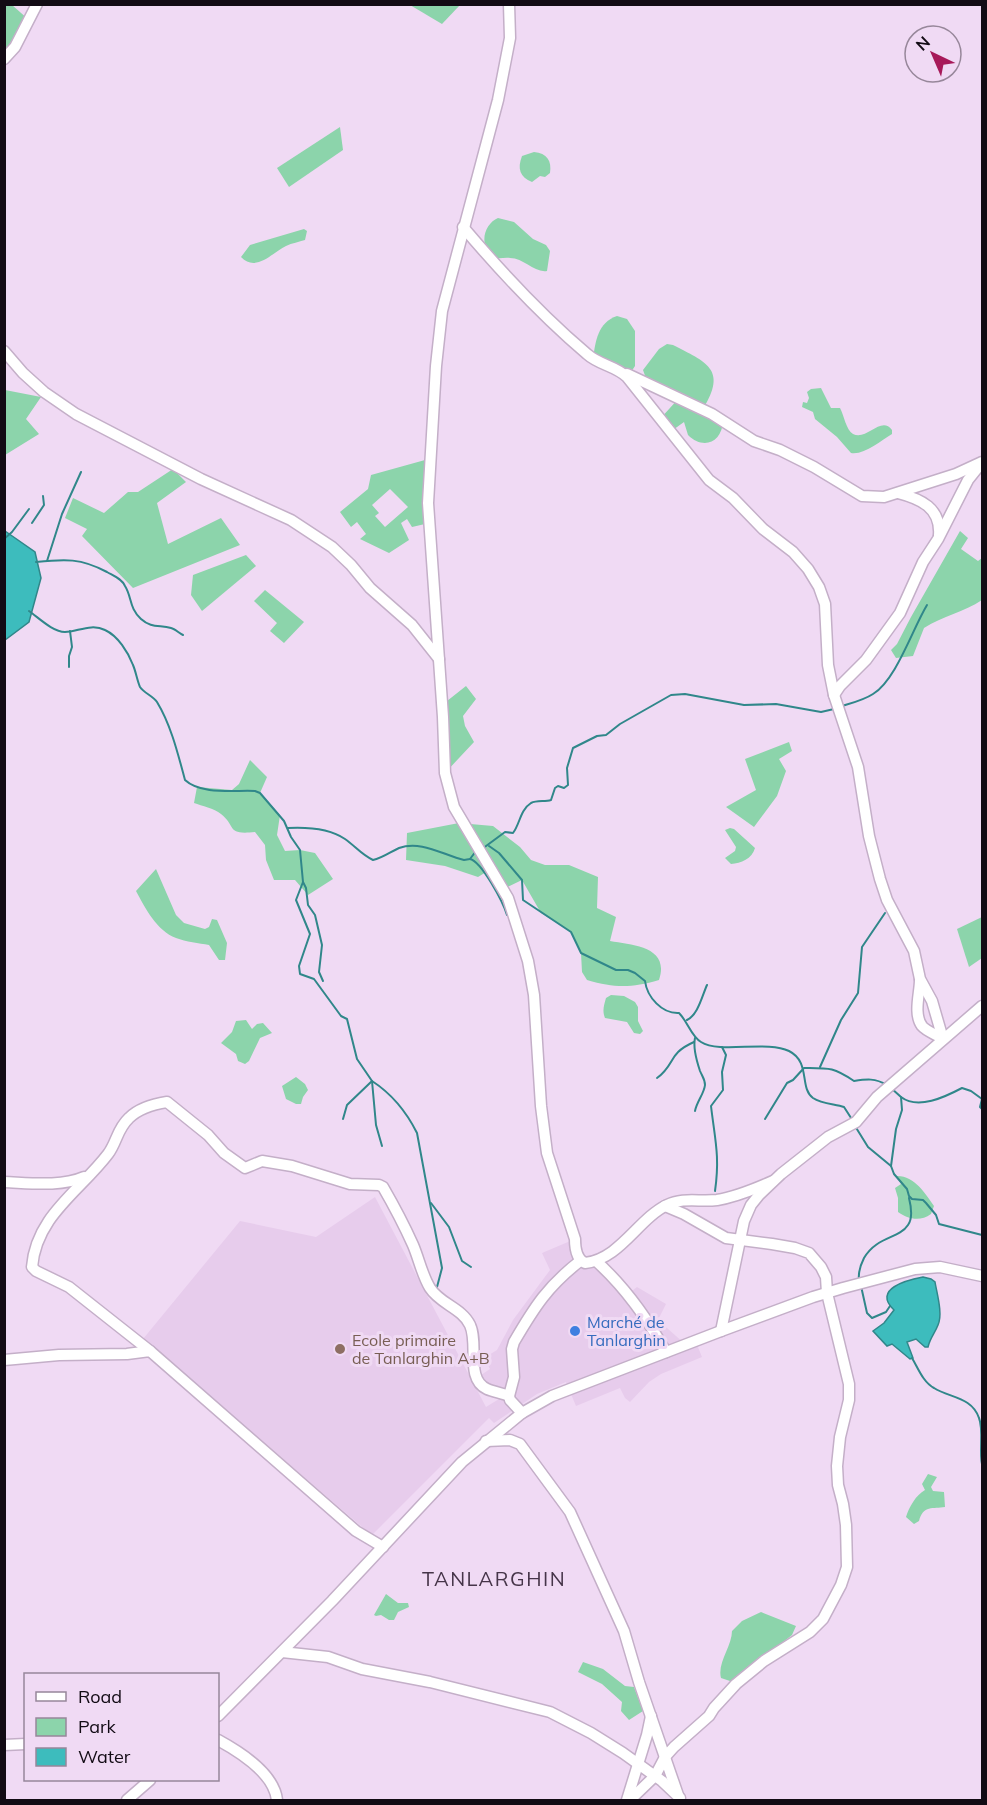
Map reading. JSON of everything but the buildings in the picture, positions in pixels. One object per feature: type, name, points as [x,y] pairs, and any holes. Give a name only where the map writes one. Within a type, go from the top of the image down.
[{"type":"street","points":[[4,59],[15,47],[37,4]]},
{"type":"street","points":[[509,4],[510,38],[498,100],[442,311],[436,366],[428,503],[445,773],[454,807],[508,898],[528,961],[534,995],[541,1106],[547,1153],[580,1261],[585,1263],[596,1261],[612,1251],[665,1206],[688,1199],[719,1200],[746,1193],[773,1181]]},
{"type":"street","points":[[510,18],[514,4]]},
{"type":"street","points":[[463,227],[510,282],[593,360],[712,414],[754,441],[780,450],[814,467],[862,496],[884,497],[956,474],[982,462]]},
{"type":"street","points":[[4,351],[44,392],[76,414],[201,479],[291,520],[332,547],[370,588],[411,625],[439,659]]},
{"type":"street","points":[[622,372],[709,480],[733,498],[763,529],[793,552],[808,569],[819,587],[825,604],[828,664],[834,695],[858,767],[869,836],[880,879],[887,900],[914,951],[920,979],[919,1020],[922,1027],[943,1039]]},
{"type":"street","points":[[834,695],[840,686],[867,660],[900,613],[923,562],[938,539],[968,480],[982,462]]},
{"type":"street","points":[[898,493],[921,501],[936,514],[939,524],[938,539]]},
{"type":"street","points":[[920,979],[932,1001],[943,1039]]},
{"type":"street","points":[[721,1330],[744,1221],[751,1205],[773,1181],[828,1137],[856,1122],[877,1097],[982,1006]]},
{"type":"street","points":[[383,1547],[356,1531],[150,1351],[69,1287],[32,1267],[44,1229],[55,1210],[111,1151],[117,1133],[127,1119],[140,1110],[167,1102],[208,1135],[224,1153],[245,1168],[262,1161],[292,1166],[350,1184],[383,1187],[414,1246],[429,1287],[470,1323],[475,1345],[477,1380],[487,1389],[509,1396]]},
{"type":"street","points":[[4,1182],[73,1181],[93,1172]]},
{"type":"street","points":[[628,1800],[656,1776],[665,1757],[687,1733],[709,1716],[736,1684],[764,1661],[810,1632],[823,1618],[848,1567],[843,1504],[838,1485],[837,1466],[849,1392],[827,1293],[826,1277],[821,1267],[809,1253],[772,1244],[726,1238],[665,1206]]},
{"type":"street","points":[[522,1413],[509,1396],[514,1377],[512,1349],[514,1342],[545,1293],[558,1278],[580,1261]]},
{"type":"street","points":[[596,1261],[622,1287],[653,1329],[666,1352]]},
{"type":"street","points":[[219,1715],[383,1547],[462,1462],[522,1413],[552,1396],[721,1330],[827,1293],[907,1271],[932,1267],[982,1276]]},
{"type":"street","points":[[4,1360],[59,1354],[127,1354],[150,1351]]},
{"type":"street","points":[[486,1441],[510,1440],[520,1444],[570,1512],[624,1631],[680,1799]]},
{"type":"street","points":[[282,1652],[328,1657],[362,1669],[430,1682],[550,1712],[591,1733],[637,1763],[656,1776],[680,1799]]},
{"type":"street","points":[[628,1800],[651,1716]]},
{"type":"street","points":[[219,1741],[268,1777],[276,1792],[277,1800]]},
{"type":"street","points":[[4,1745],[24,1744]]},
{"type":"street","points":[[127,1800],[148,1781]]},
{"type":"shaded area","points":[[375,1197],[486,1407],[499,1399],[481,1375],[490,1369],[484,1358],[497,1350],[513,1320],[550,1270],[542,1253],[575,1239],[581,1261],[593,1262],[628,1294],[637,1287],[666,1304],[658,1320],[685,1344],[695,1340],[702,1357],[661,1374],[649,1382],[630,1402],[620,1388],[576,1406],[566,1382],[537,1394],[494,1423],[489,1418],[373,1534],[368,1532],[143,1339],[240,1221],[316,1237]]},
{"type":"green space","points":[[5,5],[12,5],[29,20],[5,59]]},
{"type":"green space","points":[[410,5],[460,5],[442,24]]},
{"type":"green space","points":[[340,127],[343,150],[289,187],[277,168]]},
{"type":"green space","points":[[534,152],[545,156],[549,161],[550,173],[532,182],[522,175],[520,165],[522,156]]},
{"type":"green space","points":[[498,218],[514,222],[533,239],[546,245],[550,251],[547,271],[538,270],[520,260],[496,258],[489,251],[484,238],[486,230]]},
{"type":"green space","points":[[304,229],[307,231],[305,240],[286,246],[264,260],[253,263],[241,257],[250,245]]},
{"type":"green space","points":[[617,316],[627,319],[635,331],[635,366],[629,375],[593,360],[596,340],[602,328]]},
{"type":"green space","points":[[667,344],[704,362],[710,368],[714,385],[703,409],[723,421],[719,435],[711,442],[694,440],[688,435],[684,422],[670,432],[660,419],[679,398],[648,384],[643,370],[659,349]]},
{"type":"green space","points":[[821,388],[831,408],[840,408],[853,434],[863,434],[883,425],[892,430],[892,434],[867,450],[851,453],[837,437],[815,419],[813,412],[802,407],[803,402],[807,403],[809,398],[807,392]]},
{"type":"green space","points":[[5,390],[41,397],[26,419],[39,434],[5,455]]},
{"type":"green space","points":[[425,460],[425,524],[412,527],[407,519],[401,523],[409,540],[389,553],[360,539],[366,534],[357,522],[351,527],[340,512],[368,489],[371,475]],"holes":[[[390,489],[408,507],[385,527],[375,516],[379,513],[372,505]]]},
{"type":"green space","points":[[173,469],[186,482],[157,503],[168,544],[221,518],[240,545],[133,588],[82,536],[87,529],[65,518],[73,498],[104,513],[128,492],[138,492]]},
{"type":"green space","points":[[960,531],[968,538],[961,549],[978,561],[982,558],[982,600],[924,628],[913,656],[896,658],[891,650],[897,644]]},
{"type":"green space","points":[[246,555],[256,566],[202,611],[191,595],[193,575]]},
{"type":"green space","points":[[265,590],[304,622],[284,643],[270,631],[277,623],[254,601]]},
{"type":"green space","points":[[466,686],[476,699],[463,716],[465,726],[474,742],[445,773],[442,705]]},
{"type":"green space","points":[[789,742],[792,751],[779,759],[786,771],[777,796],[754,827],[726,807],[756,790],[745,759]]},
{"type":"green space","points":[[250,760],[267,777],[260,793],[280,815],[277,835],[285,851],[300,850],[315,853],[333,879],[308,895],[295,880],[274,880],[266,860],[265,845],[255,832],[236,831],[218,812],[194,803],[197,787],[232,790],[239,784]]},
{"type":"green space","points":[[459,823],[493,826],[520,847],[531,860],[545,865],[569,865],[598,877],[597,908],[616,917],[610,941],[639,946],[655,954],[661,969],[659,980],[623,986],[587,980],[582,972],[581,953],[571,932],[541,913],[522,880],[503,889],[491,869],[478,877],[445,866],[406,860],[407,833]]},
{"type":"green space","points":[[730,828],[755,848],[746,860],[739,863],[731,864],[725,858],[735,851],[736,847],[725,830]]},
{"type":"green space","points":[[156,869],[176,915],[184,923],[205,929],[209,927],[212,919],[217,920],[227,943],[225,960],[219,960],[209,945],[169,935],[152,918],[136,891]]},
{"type":"green space","points":[[982,917],[982,958],[969,967],[957,929]]},
{"type":"green space","points":[[611,995],[624,996],[635,1002],[638,1007],[638,1021],[643,1031],[640,1034],[634,1033],[627,1022],[605,1018],[603,1010],[606,998]]},
{"type":"green space","points":[[246,1020],[252,1029],[257,1024],[263,1023],[272,1033],[260,1038],[249,1061],[245,1064],[238,1061],[236,1054],[221,1043],[232,1032],[236,1021]]},
{"type":"green space","points":[[296,1077],[305,1084],[308,1090],[301,1104],[286,1099],[282,1086]]},
{"type":"green space","points":[[896,1176],[908,1178],[918,1186],[934,1206],[931,1214],[914,1219],[898,1212],[895,1188],[901,1184]]},
{"type":"green space","points":[[928,1474],[937,1477],[931,1487],[933,1491],[944,1492],[945,1507],[926,1510],[919,1521],[914,1524],[906,1517],[913,1502],[925,1490],[922,1484]]},
{"type":"green space","points":[[386,1594],[398,1603],[408,1603],[409,1607],[398,1612],[394,1620],[374,1615]]},
{"type":"green space","points":[[761,1612],[796,1626],[792,1635],[733,1682],[721,1678],[721,1666],[732,1631],[742,1621]]},
{"type":"green space","points":[[583,1662],[603,1669],[625,1686],[634,1687],[643,1711],[629,1720],[621,1711],[622,1702],[602,1684],[578,1672]]},
{"type":"water","points":[[5,531],[35,552],[41,578],[29,622],[5,640]]},
{"type":"water","points":[[923,1277],[935,1282],[940,1315],[928,1347],[916,1339],[907,1342],[913,1358],[910,1359],[892,1344],[887,1346],[873,1331],[884,1323],[894,1310],[888,1303],[889,1291],[901,1283]]},
{"type":"waterway","points":[[47,561],[62,514],[81,472]]},
{"type":"waterway","points":[[32,523],[44,505],[43,496]]},
{"type":"waterway","points":[[4,539],[29,509]]},
{"type":"waterway","points":[[36,562],[56,560],[81,562],[107,572],[124,584],[134,611],[141,619],[183,635]]},
{"type":"waterway","points":[[842,706],[873,694],[889,678],[927,605]]},
{"type":"waterway","points":[[29,611],[60,631],[70,632],[95,627],[114,636],[128,655],[140,687],[155,700],[162,711],[174,740],[185,780],[192,785],[209,790],[260,793],[284,821],[300,850],[303,882],[296,900],[310,934],[299,966],[300,974],[314,979],[341,1016],[347,1019],[357,1059],[372,1081],[376,1125],[382,1146]]},
{"type":"waterway","points":[[69,667],[72,647],[70,631]]},
{"type":"waterway","points":[[482,849],[505,832],[513,833],[525,809],[531,803],[551,800],[555,788],[558,786],[564,788],[568,785],[567,768],[573,748],[597,736],[606,735],[620,724],[671,695],[685,694],[744,705],[776,704],[821,712],[834,709]]},
{"type":"waterway","points":[[288,828],[311,828],[332,832],[373,860],[407,846],[424,847],[464,860],[470,859],[476,851]]},
{"type":"waterway","points":[[489,846],[499,853],[522,880],[523,900],[571,932],[581,953],[616,970],[628,970],[635,973],[645,981],[656,1003],[667,1011],[679,1013],[701,1042],[720,1047],[769,1047],[789,1051],[796,1056],[803,1068],[809,1094],[820,1102],[844,1107],[853,1121]]},
{"type":"waterway","points":[[470,859],[486,875],[497,892],[507,915]]},
{"type":"waterway","points":[[303,882],[308,905],[315,915],[322,945],[319,972],[323,981]]},
{"type":"waterway","points":[[820,1067],[841,1020],[858,993],[862,947],[885,913]]},
{"type":"waterway","points":[[687,1020],[697,1010],[707,985]]},
{"type":"waterway","points":[[695,1038],[697,1059],[705,1085],[695,1111]]},
{"type":"waterway","points":[[657,1078],[675,1055],[694,1042]]},
{"type":"waterway","points":[[715,1191],[717,1158],[711,1106],[723,1090],[722,1072],[726,1055],[722,1047]]},
{"type":"waterway","points":[[765,1119],[787,1083],[804,1068],[830,1069],[854,1081],[871,1080],[887,1085]]},
{"type":"waterway","points":[[343,1119],[347,1105],[372,1081],[404,1111],[417,1133],[442,1268],[437,1287]]},
{"type":"waterway","points":[[891,1088],[901,1097],[902,1110],[896,1129],[891,1166],[894,1174],[912,1199],[923,1200],[926,1203],[936,1215],[939,1224],[982,1235]]},
{"type":"waterway","points":[[901,1097],[915,1102],[931,1101],[962,1088],[982,1099],[980,1107],[982,1109]]},
{"type":"waterway","points":[[855,1126],[868,1147],[891,1166]]},
{"type":"waterway","points":[[859,1280],[860,1266],[869,1251],[904,1230],[910,1222],[909,1198]]},
{"type":"waterway","points":[[431,1203],[449,1227],[462,1261],[471,1267]]},
{"type":"waterway","points":[[861,1286],[867,1313],[872,1318],[886,1312],[890,1306]]},
{"type":"waterway","points":[[912,1358],[930,1385],[966,1402],[976,1411],[981,1428],[982,1464]]},
{"type":"place","name":"Marché de Tanlarghin","points":[[575,1331]]},
{"type":"place","name":"Ecole primaire de Tanlarghin A+B","points":[[340,1349]]},
{"type":"district","name":"TANLARGHIN","points":[[494,1579]]}]
